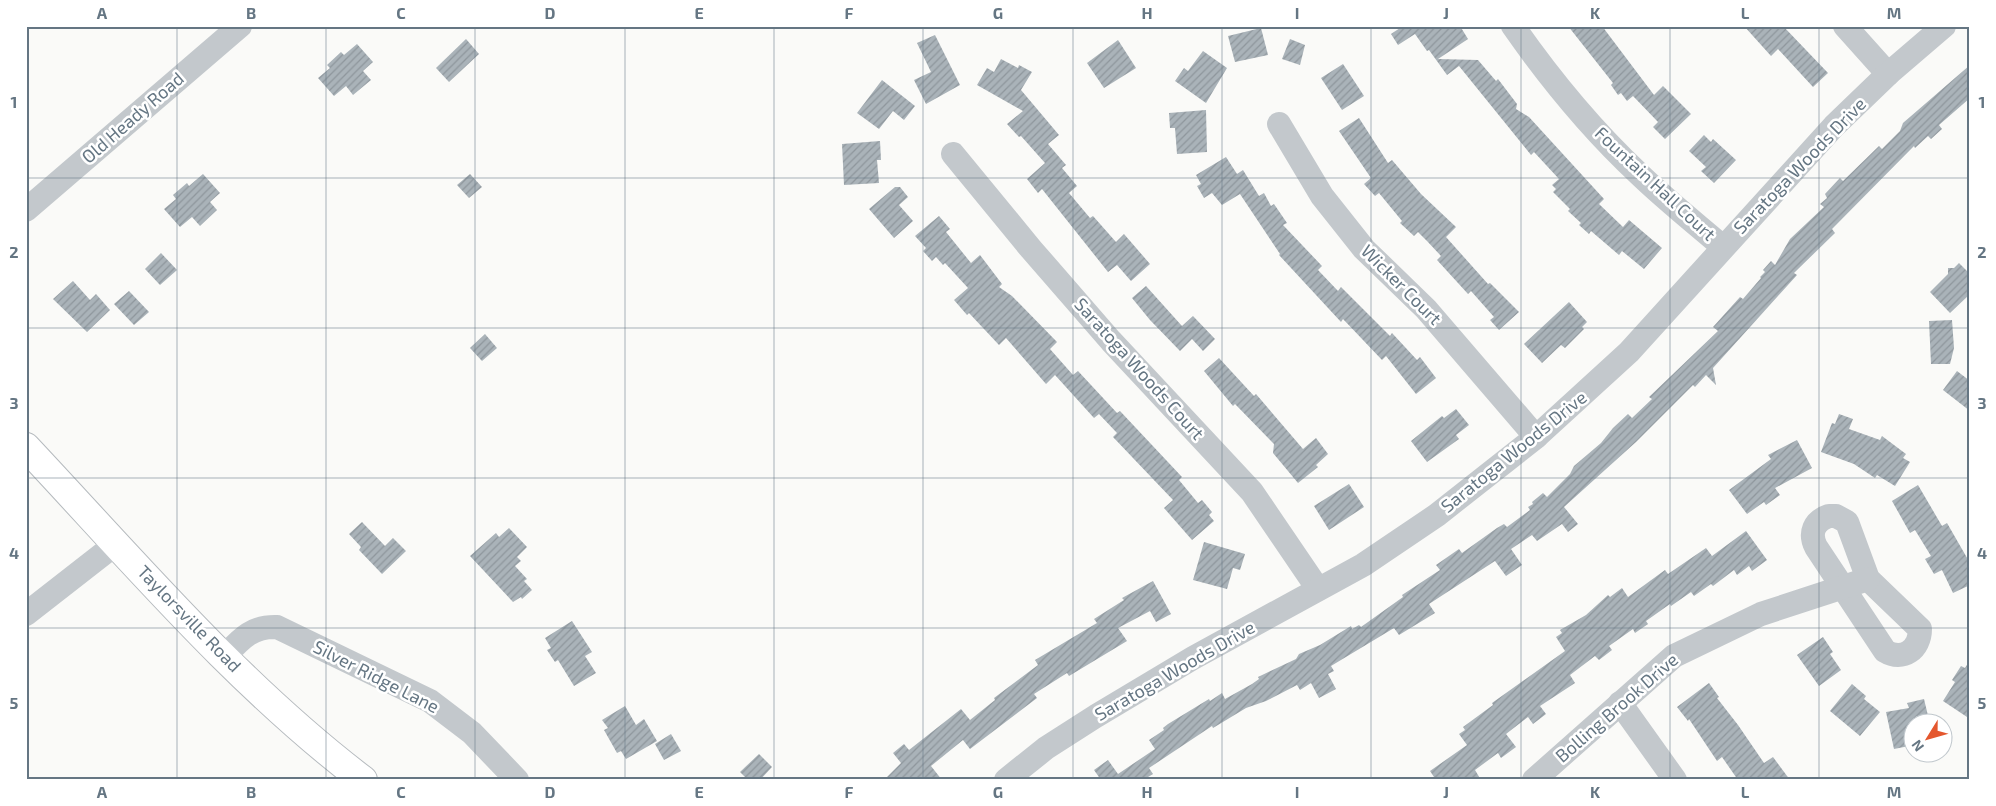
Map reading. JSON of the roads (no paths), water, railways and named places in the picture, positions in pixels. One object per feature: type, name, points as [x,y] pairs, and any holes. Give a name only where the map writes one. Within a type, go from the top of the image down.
[{"type":"main road","name":"Taylorsville Road","points":[[26,447],[224,657],[311,738],[363,780]]},
{"type":"street","name":"Old Heady Road","points":[[26,210],[240,26]]},
{"type":"street","name":"Fountain Hall Court","points":[[1513,26],[1564,94],[1614,149],[1640,175],[1723,247]]},
{"type":"street","points":[[1845,26],[1888,74]]},
{"type":"street","name":"Saratoga Woods Drive","points":[[1006,780],[1046,748],[1096,716],[1193,658],[1363,565],[1437,515],[1536,437],[1629,352],[1834,126],[1888,74],[1944,26]]},
{"type":"street","name":"Wicker Court","points":[[1279,124],[1322,196],[1364,249],[1426,309],[1536,437]]},
{"type":"street","name":"Saratoga Woods Court","points":[[954,154],[1025,242],[1112,341],[1252,492],[1318,589]]},
{"type":"street","points":[[1836,516],[1847,522],[1868,579],[1920,629],[1917,644],[1906,654],[1891,654],[1885,651],[1813,541],[1814,528],[1823,518],[1836,516]]},
{"type":"street","points":[[26,614],[117,543]]},
{"type":"street","name":"Bolling Brook Drive","points":[[1534,780],[1674,656],[1761,614],[1868,579]]},
{"type":"street","name":"Silver Ridge Lane","points":[[224,657],[252,630],[264,627],[277,628],[430,701],[472,733],[517,780]]},
{"type":"street","points":[[1620,703],[1676,780]]}]
